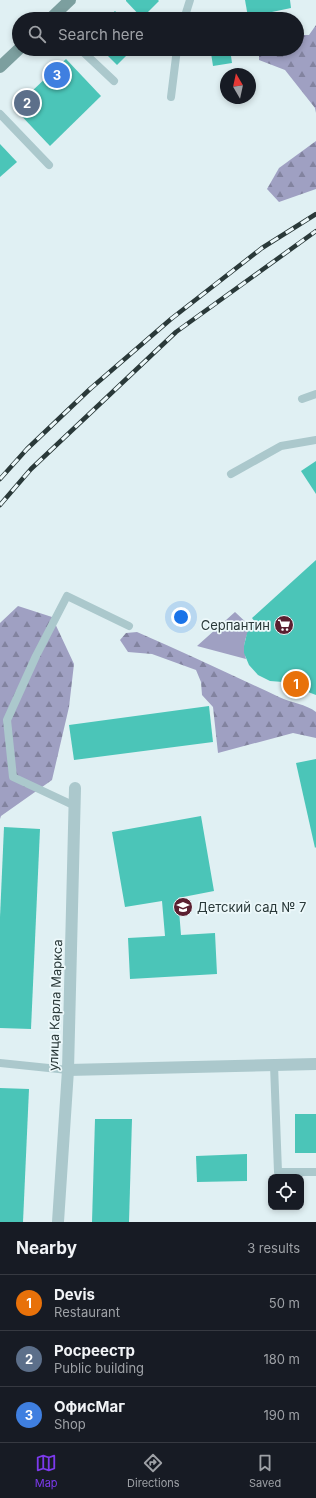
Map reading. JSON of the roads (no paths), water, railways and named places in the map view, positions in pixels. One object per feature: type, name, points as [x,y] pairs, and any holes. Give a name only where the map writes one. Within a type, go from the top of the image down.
[{"type":"main road","points":[[57,12],[70,0]]},
{"type":"main road","points":[[0,67],[12,56]]},
{"type":"street","name":"улица Карла Маркса","points":[[58,1222],[68,1070],[75,788]]},
{"type":"street","points":[[68,1070],[316,1064]]},
{"type":"lane","points":[[186,12],[190,0]]},
{"type":"lane","points":[[87,56],[114,81]]},
{"type":"lane","points":[[171,97],[176,56]]},
{"type":"lane","points":[[0,114],[49,166]]},
{"type":"lane","points":[[302,399],[316,394]]},
{"type":"lane","points":[[231,474],[282,446],[316,440]]},
{"type":"lane","points":[[75,806],[13,777],[7,720],[36,656],[67,596],[129,626]]},
{"type":"lane","points":[[0,1063],[68,1070]]},
{"type":"lane","points":[[274,1065],[278,1172],[316,1172]]},
{"type":"railway","points":[[0,479],[27,449],[90,389],[171,319],[262,248],[316,214]]},
{"type":"railway","points":[[0,505],[31,469],[176,332],[316,231]]},
{"type":"place","name":"ОфисМаг","points":[[57,75]]},
{"type":"place","name":"Росреестр","points":[[27,103]]},
{"type":"place","name":"Серпантин","points":[[284,625]]},
{"type":"place","name":"Devis","points":[[296,684]]},
{"type":"place","name":"Детский сад № 7","points":[[183,907]]}]
